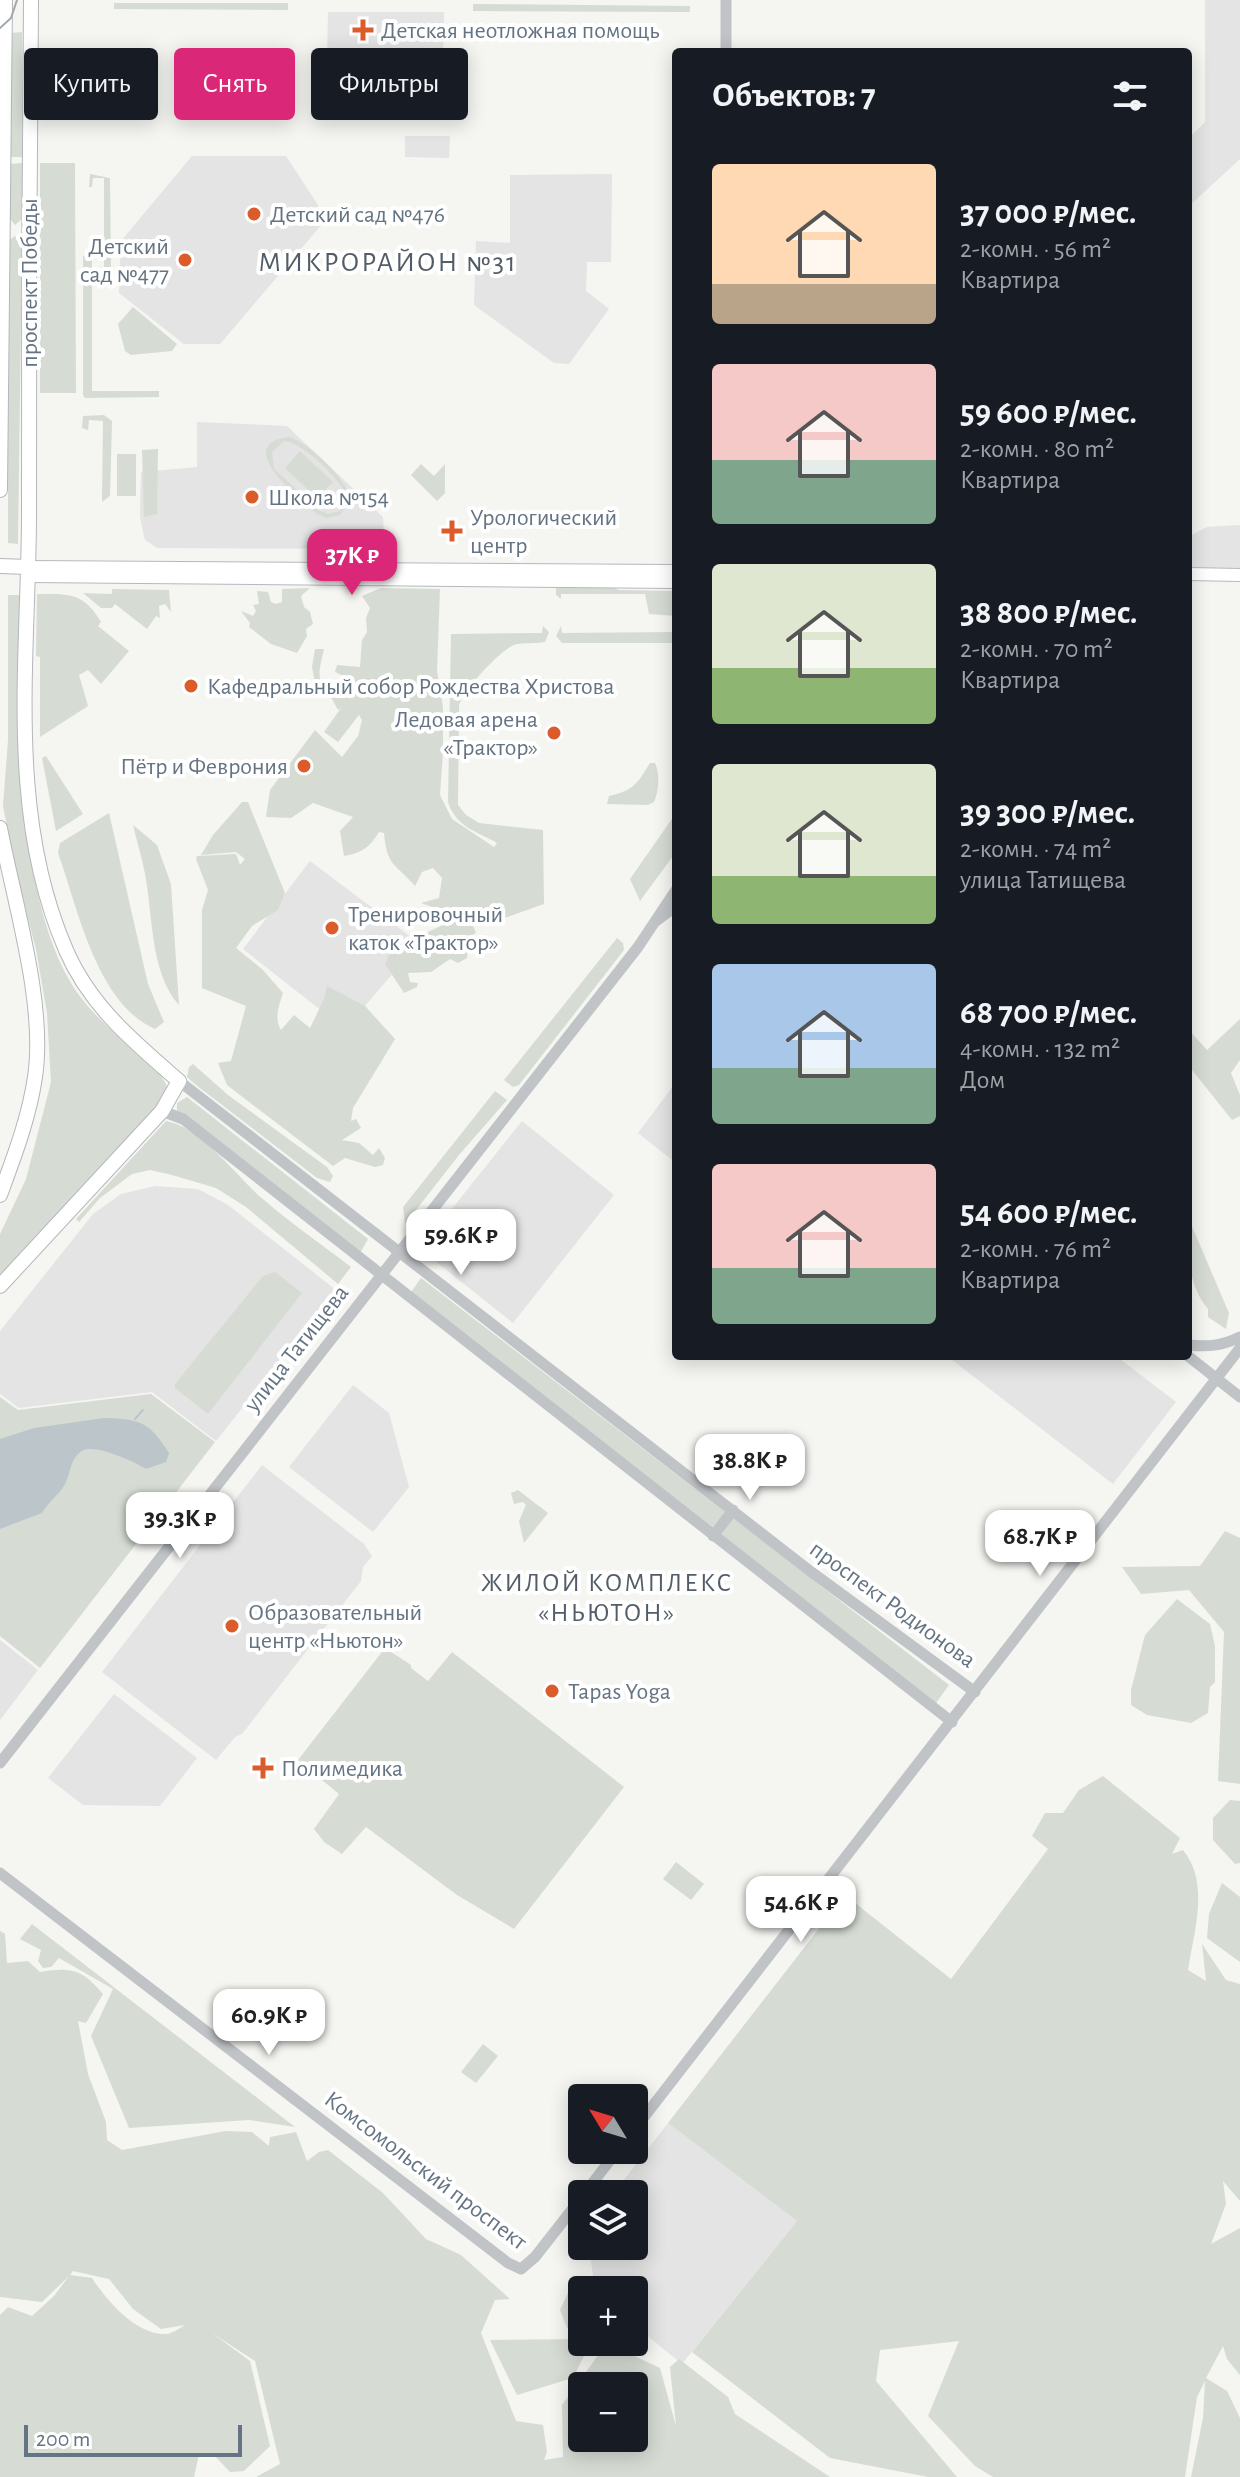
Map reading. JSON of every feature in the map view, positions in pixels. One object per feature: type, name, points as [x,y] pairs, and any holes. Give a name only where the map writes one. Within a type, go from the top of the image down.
[{"type":"main road","name":"проспект Победы","points":[[0,490],[5,0]]},
{"type":"main road","name":"проспект Победы","points":[[31,0],[30,229],[18,569],[26,777],[34,839],[48,900],[65,950],[83,983],[105,1014],[179,1081]]},
{"type":"main road","points":[[2,230],[30,229]]},
{"type":"main road","points":[[0,576],[18,569],[672,571]]},
{"type":"main road","points":[[18,569],[672,582]]},
{"type":"main road","points":[[1192,574],[1240,575]]},
{"type":"main road","points":[[1192,582],[1240,582]]},
{"type":"main road","points":[[0,828],[26,955],[38,1039],[35,1077],[22,1137],[0,1195]]},
{"type":"main road","points":[[0,1286],[162,1111],[179,1081]]},
{"type":"street","points":[[726,0],[726,48]]},
{"type":"street","name":"улица Татищева","points":[[0,1763],[400,1251],[672,896]]},
{"type":"street","name":"улица Татищева","points":[[655,921],[672,909]]},
{"type":"street","name":"проспект Родионова","points":[[179,1081],[733,1510],[975,1692]]},
{"type":"street","points":[[162,1111],[183,1119],[952,1722]]},
{"type":"street","points":[[1192,1345],[1226,1344],[1240,1337]]},
{"type":"street","points":[[648,2112],[1240,1348]]},
{"type":"street","points":[[1192,1359],[1240,1397]]},
{"type":"street","points":[[713,1536],[733,1510]]},
{"type":"street","name":"Комсомольский проспект","points":[[0,1873],[508,2263],[521,2269],[535,2257],[568,2214]]},
{"type":"street","points":[[595,2180],[607,2164]]},
{"type":"shaded area","points":[[1205,0],[1240,0],[1240,159],[1192,203],[1192,135],[1205,122]]},
{"type":"shaded area","points":[[114,3],[288,3],[288,10],[114,9]]},
{"type":"shaded area","points":[[473,4],[690,6],[690,12],[473,11]]},
{"type":"shaded area","points":[[328,12],[444,12],[443,48],[327,48]]},
{"type":"shaded area","points":[[22,32],[22,157],[10,157],[10,33]]},
{"type":"shaded area","points":[[405,136],[450,136],[449,158],[405,157]]},
{"type":"shaded area","points":[[192,156],[286,156],[318,205],[323,223],[220,344],[184,344],[119,293],[121,241]]},
{"type":"shaded area","points":[[22,163],[22,219],[15,225],[10,219],[10,164]]},
{"type":"shaded area","points":[[40,163],[75,163],[76,393],[40,393]]},
{"type":"shaded area","points":[[90,174],[110,178],[111,269],[104,269],[104,178],[93,178],[92,187],[89,187]]},
{"type":"shaded area","points":[[612,174],[611,262],[587,262],[586,291],[609,309],[569,364],[554,363],[474,305],[476,241],[510,243],[510,175]]},
{"type":"shaded area","points":[[15,236],[22,244],[18,544],[8,543],[5,470],[8,241]]},
{"type":"shaded area","points":[[92,255],[92,391],[159,391],[159,397],[85,398],[83,395],[83,256]]},
{"type":"shaded area","points":[[133,307],[177,344],[172,351],[131,355],[125,351],[118,324]]},
{"type":"shaded area","points":[[104,415],[112,421],[110,496],[102,502],[103,421],[89,420],[88,430],[82,428],[83,416]]},
{"type":"shaded area","name":"Школа №154","points":[[197,422],[287,426],[383,517],[384,533],[366,542],[367,549],[157,548],[145,540],[143,532],[140,516],[141,472],[197,467]]},
{"type":"shaded area","points":[[289,437],[297,440],[327,463],[343,484],[350,501],[340,515],[327,518],[317,514],[286,486],[268,461],[266,450],[273,442]],"holes":[[[284,441],[311,455],[339,483],[347,499],[340,511],[328,514],[320,511],[274,469],[272,452]]]},
{"type":"shaded area","points":[[158,449],[157,514],[144,517],[142,450]]},
{"type":"shaded area","points":[[300,451],[333,482],[317,498],[285,468]]},
{"type":"shaded area","points":[[117,454],[136,454],[136,496],[117,496]]},
{"type":"shaded area","points":[[421,464],[434,476],[445,464],[445,493],[437,501],[411,475]]},
{"type":"shaded area","points":[[1240,525],[1240,568],[1192,568],[1192,535],[1207,527]]},
{"type":"shaded area","points":[[605,584],[619,590],[672,591],[672,616],[649,614],[645,594],[561,594],[561,599],[556,595],[556,585]]},
{"type":"shaded area","points":[[310,588],[301,596],[313,624],[306,629],[307,636],[297,653],[271,644],[249,627],[250,623],[241,611],[253,616],[256,611],[253,605],[259,604],[257,591],[268,592],[271,602],[276,604],[282,602],[282,589]]},
{"type":"shaded area","points":[[381,588],[440,589],[437,671],[443,707],[443,753],[440,795],[452,819],[494,847],[497,843],[461,823],[448,802],[451,634],[542,633],[543,626],[549,632],[545,642],[514,645],[507,649],[474,682],[459,706],[458,805],[479,823],[543,830],[544,904],[485,925],[478,922],[473,926],[476,933],[469,937],[467,958],[458,963],[450,959],[431,972],[408,973],[410,982],[418,983],[417,987],[404,993],[385,964],[392,949],[449,922],[450,908],[435,908],[421,903],[439,898],[442,878],[433,868],[422,872],[415,886],[390,859],[384,833],[379,832],[361,851],[344,856],[340,831],[353,817],[313,803],[291,818],[266,817],[270,790],[315,730],[342,757],[358,736],[362,720],[359,715],[338,742],[324,732],[341,708],[338,710],[332,699],[316,688],[312,667],[315,649],[324,649],[320,678],[325,688],[339,698],[356,682],[335,672],[337,665],[360,667],[362,640],[367,632],[366,618],[370,608],[362,596]]},
{"type":"shaded area","points":[[112,589],[169,590],[171,612],[165,604],[159,606],[160,618],[156,616],[147,629],[115,604],[112,608],[101,608],[83,593],[112,594]]},
{"type":"shaded area","points":[[37,594],[67,595],[82,600],[101,622],[98,626],[129,651],[101,684],[88,670],[79,675],[88,706],[40,737],[40,657],[36,656]]},
{"type":"shaded area","points":[[8,595],[23,595],[25,795],[39,897],[52,943],[71,983],[83,1000],[157,1071],[168,1090],[164,1099],[0,1282],[0,1234],[26,1179],[51,1082],[47,1013],[36,949],[17,878],[3,806],[8,740]]},
{"type":"shaded area","points":[[561,626],[562,633],[672,632],[672,643],[562,643],[556,636]]},
{"type":"shaded area","points":[[46,756],[83,814],[56,831],[42,758]]},
{"type":"shaded area","points":[[650,763],[655,763],[657,767],[654,802],[648,805],[607,804],[609,796],[634,785]]},
{"type":"shaded area","points":[[242,802],[248,802],[285,893],[278,910],[252,926],[236,948],[262,969],[283,993],[278,1014],[281,1030],[294,1015],[310,1028],[327,986],[365,1006],[395,1039],[353,1108],[351,1121],[356,1119],[361,1128],[342,1140],[359,1143],[373,1155],[379,1148],[385,1158],[383,1165],[375,1167],[345,1158],[333,1166],[227,1085],[218,1063],[231,1061],[246,1006],[202,988],[202,910],[208,890],[196,859],[197,856],[236,854],[240,865],[245,859],[236,852],[201,855],[213,835]]},
{"type":"shaded area","points":[[109,813],[148,984],[164,1022],[155,1029],[135,1016],[118,998],[104,976],[82,926],[58,853],[60,843]]},
{"type":"shaded area","points":[[672,819],[672,857],[640,901],[630,879]]},
{"type":"shaded area","points":[[133,825],[157,845],[171,884],[179,1005],[163,977],[158,960],[145,874]]},
{"type":"shaded area","points":[[310,861],[419,943],[358,1014],[327,1015],[243,949]]},
{"type":"shaded area","points":[[617,938],[623,943],[624,950],[519,1085],[513,1087],[504,1080]]},
{"type":"shaded area","points":[[1240,1019],[1240,1060],[1231,1073],[1240,1095],[1240,1116],[1232,1120],[1192,1070],[1192,1033],[1207,1050]]},
{"type":"shaded area","points":[[193,1064],[228,1095],[327,1167],[333,1176],[330,1182],[317,1178],[196,1085],[187,1077]]},
{"type":"shaded area","points":[[672,1087],[672,1160],[638,1133]]},
{"type":"shaded area","points":[[495,1091],[507,1100],[405,1224],[403,1207]]},
{"type":"shaded area","points":[[187,1097],[368,1239],[360,1253],[177,1111],[177,1103]]},
{"type":"shaded area","points":[[166,1121],[203,1140],[268,1204],[351,1267],[338,1284],[246,1207],[216,1188],[172,1175],[150,1170],[132,1174],[100,1198],[79,1222],[76,1219]]},
{"type":"shaded area","points":[[522,1121],[614,1195],[513,1323],[420,1249]]},
{"type":"shaded area","points":[[155,1186],[198,1189],[228,1205],[336,1290],[216,1441],[152,1392],[19,1408],[0,1394],[0,1331],[93,1214],[121,1194]]},
{"type":"shaded area","points":[[1192,1226],[1229,1313],[1226,1329],[1208,1317],[1208,1309],[1192,1277]]},
{"type":"shaded area","points":[[275,1272],[302,1293],[208,1414],[175,1388],[175,1384],[263,1276]]},
{"type":"shaded area","points":[[421,1278],[725,1512],[711,1529],[409,1295]]},
{"type":"shaded area","points":[[952,1360],[1121,1360],[1176,1402],[1113,1484]]},
{"type":"shaded area","points":[[353,1385],[389,1413],[409,1487],[373,1532],[289,1467]]},
{"type":"shaded area","points":[[151,1394],[215,1442],[40,1668],[0,1636],[0,1397],[18,1410]]},
{"type":"shaded area","points":[[104,1418],[143,1424],[169,1453],[166,1462],[146,1469],[105,1451],[82,1451],[73,1462],[63,1488],[42,1513],[0,1529],[0,1439],[34,1428]]},
{"type":"shaded area","name":"Образовательный центр «Ньютон»","points":[[262,1465],[364,1544],[372,1556],[363,1567],[361,1581],[242,1734],[235,1737],[216,1760],[102,1672]]},
{"type":"shaded area","points":[[518,1490],[548,1513],[524,1543],[519,1521],[526,1505],[523,1502],[514,1504],[511,1493]]},
{"type":"shaded area","points":[[733,1518],[949,1685],[936,1703],[719,1535]]},
{"type":"shaded area","points":[[1225,1531],[1240,1538],[1240,1784],[1218,1781],[1224,1632],[1189,1590],[1141,1594],[1122,1567],[1200,1566]]},
{"type":"shaded area","points":[[1177,1599],[1210,1624],[1215,1646],[1215,1682],[1210,1687],[1208,1713],[1191,1723],[1147,1715],[1131,1705],[1131,1690],[1145,1635]]},
{"type":"shaded area","points":[[0,1640],[38,1670],[0,1720]]},
{"type":"shaded area","points":[[385,1648],[428,1681],[452,1652],[624,1787],[514,1929],[457,1895],[366,1827],[342,1854],[324,1842],[314,1829],[339,1794],[298,1760]]},
{"type":"shaded area","points":[[114,1694],[197,1758],[160,1806],[83,1805],[48,1778]]},
{"type":"shaded area","points":[[1103,1776],[1180,1838],[1172,1854],[1183,1850],[1191,1863],[1196,1877],[1198,1908],[1188,1970],[1206,1981],[1202,1944],[1226,1980],[1240,1984],[1240,2201],[1223,2181],[1226,2204],[1211,2244],[1240,2228],[1240,2375],[1227,2359],[1223,2346],[1206,2378],[1227,2391],[1240,2418],[1240,2477],[1191,2477],[1203,2418],[1205,2381],[1197,2397],[1185,2477],[993,2477],[975,2466],[928,2416],[959,2341],[880,2350],[876,2381],[957,2477],[928,2477],[830,2458],[692,2352],[797,2221],[668,2123],[845,1895],[951,1979],[1048,1849],[1032,1836],[1045,1813],[1063,1813],[1079,1790]]},
{"type":"shaded area","points":[[1230,1800],[1240,1801],[1240,1863],[1235,1864],[1213,1840],[1213,1818]]},
{"type":"shaded area","points":[[676,1862],[704,1884],[691,1900],[663,1879]]},
{"type":"shaded area","points":[[1222,1883],[1240,1897],[1240,1962],[1207,1938],[1209,1914]]},
{"type":"shaded area","points":[[32,1924],[295,2127],[249,2120],[129,2128],[91,2036],[113,1989],[59,1958],[51,1967],[43,1968],[38,1961],[41,1950],[20,1939]]},
{"type":"shaded area","points":[[0,1931],[5,1934],[7,1963],[28,1961],[40,1972],[75,1972],[89,1979],[103,1994],[86,2023],[78,2021],[88,2074],[106,2122],[107,2140],[122,2150],[226,2131],[252,2132],[269,2146],[270,2137],[296,2132],[307,2161],[319,2152],[328,2150],[383,2193],[426,2239],[461,2255],[510,2299],[495,2300],[481,2333],[516,2421],[543,2425],[547,2452],[544,2460],[563,2457],[562,2405],[568,2397],[568,2452],[648,2452],[648,2372],[586,2372],[598,2356],[635,2356],[660,2368],[676,2426],[670,2367],[679,2359],[728,2397],[735,2414],[830,2477],[256,2477],[280,2464],[255,2361],[212,2333],[250,2361],[270,2446],[244,2471],[230,2472],[212,2453],[199,2454],[194,2477],[0,2477],[0,2315],[8,2307],[32,2316],[54,2296],[69,2276],[42,2302],[0,2297]],"holes":[[[73,2271],[109,2279],[133,2309],[161,2329],[185,2325],[167,2334],[145,2329],[114,2306],[92,2278],[70,2275]]]},
{"type":"shaded area","points":[[483,2044],[498,2056],[476,2083],[461,2072]]},
{"type":"shaded area","points":[[668,2123],[797,2221],[682,2364],[648,2336],[648,2276],[593,2276],[591,2260],[648,2260],[648,2180],[624,2180],[636,2164],[648,2164],[648,2149]]},
{"type":"shaded area","points":[[568,2293],[568,2328],[567,2328],[560,2310]]},
{"type":"shaded area","points":[[568,2339],[568,2356],[584,2356],[576,2372],[568,2372],[568,2380],[517,2395],[490,2340]]},
{"type":"waterway","points":[[135,1419],[143,1410]]},
{"type":"tram line","points":[[0,28],[11,18],[17,0]]},
{"type":"place","name":"Детская неотложная помощь","points":[[363,30]]},
{"type":"place","name":"Детский сад №476","points":[[254,214]]},
{"type":"place","name":"Детский сад №477","points":[[185,260]]},
{"type":"place","name":"Школа №154","points":[[252,497]]},
{"type":"place","name":"Урологический центр","points":[[452,531]]},
{"type":"place","name":"Кафедральный собор Рождества Христова","points":[[191,686]]},
{"type":"place","name":"Ледовая арена «Трактор»","points":[[554,733]]},
{"type":"place","name":"Пётр и Феврония","points":[[304,766]]},
{"type":"place","name":"Тренировочный каток «Трактор»","points":[[332,928]]},
{"type":"place","name":"Образовательный центр «Ньютон»","points":[[232,1626]]},
{"type":"place","name":"Tapas Yoga","points":[[552,1691]]},
{"type":"place","name":"Полимедика","points":[[263,1768]]},
{"type":"district","name":"МИКРОРАЙОН №31","points":[[388,261]]},
{"type":"district","name":"ЖИЛОЙ КОМПЛЕКС «НЬЮТОН»","points":[[607,1597]]}]
